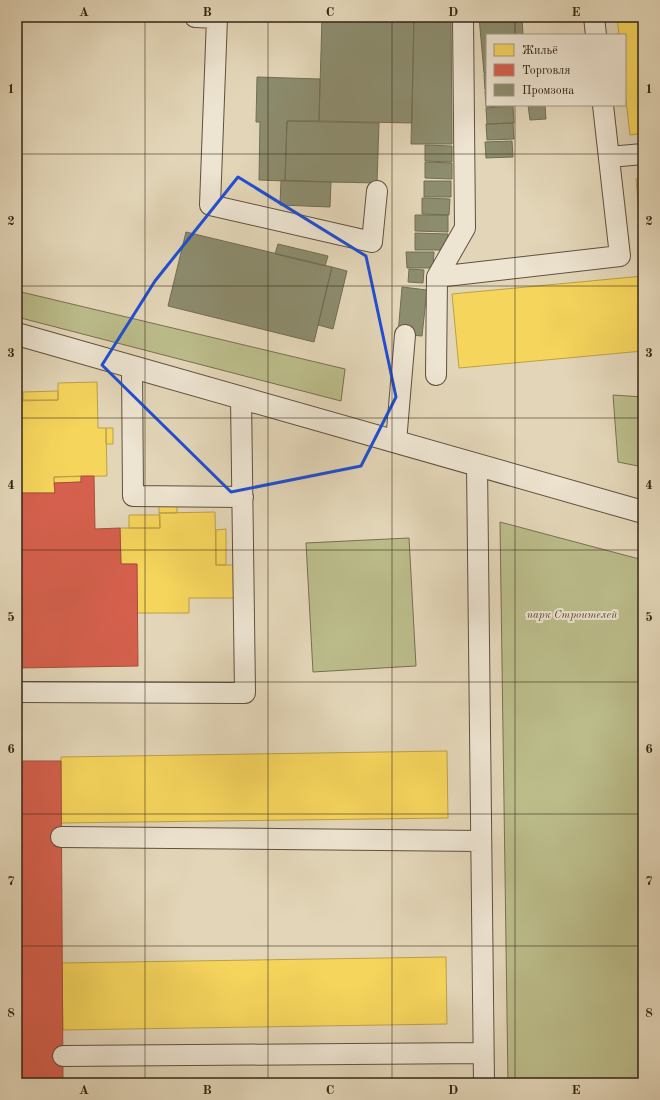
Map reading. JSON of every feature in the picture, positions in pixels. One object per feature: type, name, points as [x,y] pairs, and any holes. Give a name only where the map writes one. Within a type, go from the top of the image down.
[{"type":"street","points":[[17,334],[643,512]]},
{"type":"lane","points":[[195,17],[218,17],[210,204],[372,242],[377,191]]},
{"type":"lane","points":[[436,375],[437,277],[465,228],[463,17]]},
{"type":"lane","points":[[594,17],[596,34]]},
{"type":"lane","points":[[437,277],[620,256],[604,106]]},
{"type":"lane","points":[[609,157],[643,154]]},
{"type":"lane","points":[[396,442],[405,335]]},
{"type":"lane","points":[[132,367],[133,496],[243,498]]},
{"type":"lane","points":[[17,692],[245,693],[241,398]]},
{"type":"lane","points":[[478,465],[484,1083]]},
{"type":"lane","points":[[61,837],[481,841]]},
{"type":"lane","points":[[63,1056],[483,1053]]},
{"type":"highlighted area","points":[[238,177],[366,256],[396,397],[361,466],[231,492],[102,365],[155,281]]},
{"type":"green space","points":[[17,291],[345,369],[341,401],[17,317]]},
{"type":"green space","points":[[613,395],[643,397],[643,467],[618,462]]},
{"type":"green space","name":"парк Строителей","points":[[500,522],[643,560],[643,1083],[508,1083]]},
{"type":"green space","points":[[409,538],[416,666],[313,672],[306,543]]},
{"type":"building: Жильё","points":[[617,17],[643,17],[643,133],[630,135],[626,101],[626,34],[619,34]]},
{"type":"building: Жильё","points":[[643,178],[643,257],[636,179]]},
{"type":"building: Жильё","points":[[643,276],[643,351],[459,368],[452,294]]},
{"type":"building: Жильё","points":[[97,382],[98,428],[106,428],[107,476],[54,477],[55,493],[19,493],[17,401],[58,400],[58,383]]},
{"type":"building: Жильё","points":[[58,391],[58,400],[23,400],[23,392]]},
{"type":"building: Жильё","points":[[106,428],[113,428],[113,444],[106,444]]},
{"type":"building: Жильё","points":[[81,476],[81,482],[54,483],[54,477]]},
{"type":"building: Жильё","points":[[159,501],[177,501],[177,513],[159,513]]},
{"type":"building: Жильё","points":[[215,512],[216,565],[234,565],[235,598],[189,598],[189,613],[137,613],[137,564],[121,564],[120,528],[160,528],[159,513]]},
{"type":"building: Жильё","points":[[129,515],[160,515],[160,528],[129,528]]},
{"type":"building: Жильё","points":[[226,529],[226,565],[216,565],[216,530]]},
{"type":"building: Жильё","points":[[447,751],[448,818],[61,823],[61,757]]},
{"type":"building: Жильё","points":[[446,957],[447,1024],[63,1030],[62,963]]},
{"type":"building: Торговля","points":[[81,476],[94,476],[95,529],[120,528],[121,564],[137,564],[138,666],[17,668],[17,493],[55,493],[54,483],[81,482]]},
{"type":"building: Торговля","points":[[17,761],[61,761],[63,1083],[17,1083]]},
{"type":"building: Промзона","points":[[322,17],[414,17],[412,123],[319,121]]},
{"type":"building: Промзона","points":[[414,17],[451,17],[452,144],[411,144]]},
{"type":"building: Промзона","points":[[479,17],[522,17],[523,34],[486,34],[486,73],[484,73]]},
{"type":"building: Промзона","points":[[486,73],[486,90],[485,90],[484,74]]},
{"type":"building: Промзона","points":[[257,77],[320,79],[319,121],[287,121],[285,181],[259,180],[260,122],[256,122]]},
{"type":"building: Промзона","points":[[485,91],[486,106],[500,106],[486,107]]},
{"type":"building: Промзона","points":[[513,106],[514,123],[487,124],[486,108]]},
{"type":"building: Промзона","points":[[528,106],[545,106],[546,119],[530,120]]},
{"type":"building: Промзона","points":[[287,121],[379,123],[377,183],[285,181]]},
{"type":"building: Промзона","points":[[513,123],[514,139],[487,140],[486,124]]},
{"type":"building: Промзона","points":[[512,141],[513,157],[486,158],[485,142]]},
{"type":"building: Промзона","points":[[425,145],[452,146],[452,162],[425,161]]},
{"type":"building: Промзона","points":[[425,162],[452,163],[452,179],[425,178]]},
{"type":"building: Промзона","points":[[281,180],[331,182],[330,207],[280,205]]},
{"type":"building: Промзона","points":[[424,181],[451,181],[451,197],[424,197]]},
{"type":"building: Промзона","points":[[422,198],[450,199],[449,215],[422,214]]},
{"type":"building: Промзона","points":[[415,215],[448,215],[448,232],[415,231]]},
{"type":"building: Промзона","points":[[186,232],[332,267],[314,342],[168,306]]},
{"type":"building: Промзона","points":[[415,233],[448,234],[447,250],[415,250]]},
{"type":"building: Промзона","points":[[278,244],[328,256],[325,266],[275,254]]},
{"type":"building: Промзона","points":[[406,252],[434,252],[433,268],[407,268]]},
{"type":"building: Промзона","points":[[332,267],[347,271],[333,329],[318,325]]},
{"type":"building: Промзона","points":[[409,269],[424,270],[423,283],[408,282]]},
{"type":"building: Промзона","points":[[402,287],[427,290],[422,336],[398,334]]}]
